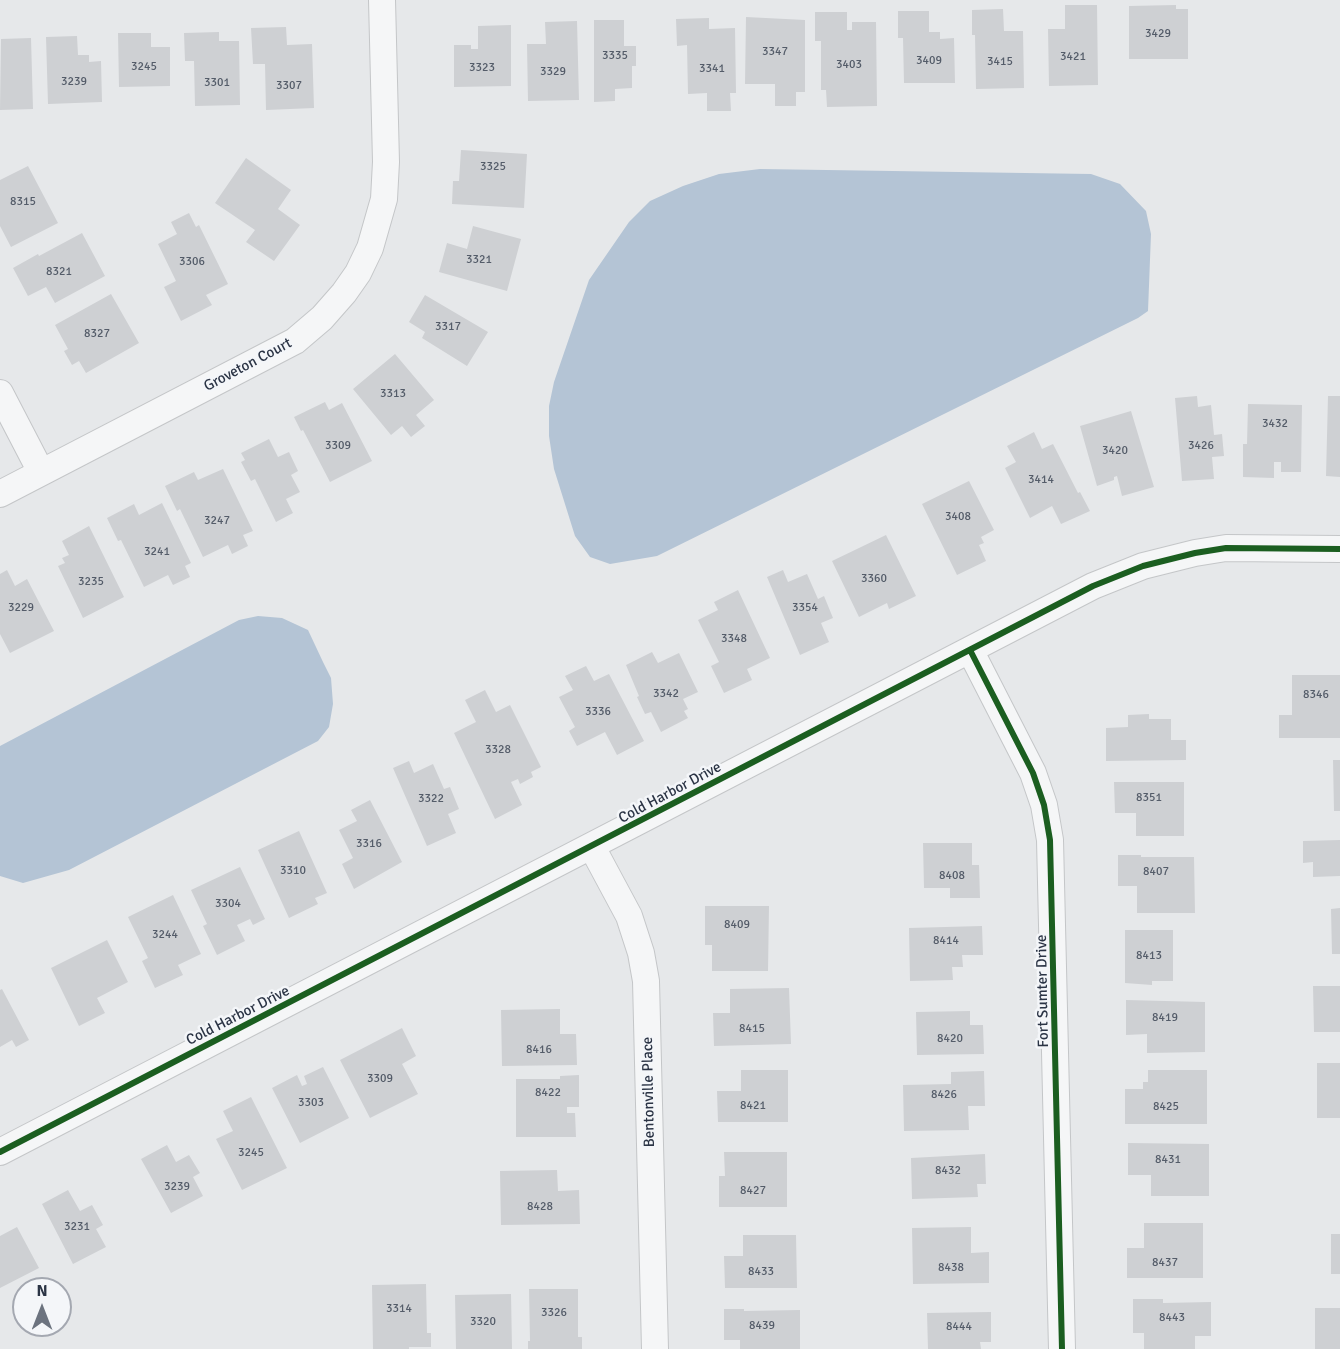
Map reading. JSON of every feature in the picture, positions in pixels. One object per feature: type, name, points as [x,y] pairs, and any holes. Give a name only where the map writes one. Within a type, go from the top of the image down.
[{"type":"street","name":"Groveton Court","points":[[0,494],[295,341],[322,318],[344,293],[358,273],[370,248],[384,199],[386,162],[382,0]]},
{"type":"street","points":[[0,393],[41,472]]},
{"type":"street","name":"Cold Harbor Drive","points":[[0,1152],[1093,586],[1143,566],[1226,548],[1340,549]]},
{"type":"street","name":"Fort Sumter Drive","points":[[970,650],[1033,772],[1044,805],[1050,840],[1062,1349]]},
{"type":"street","name":"Bentonville Place","points":[[592,847],[629,916],[641,953],[646,981],[655,1349]]},
{"type":"water","points":[[760,169],[1091,174],[1120,184],[1146,211],[1151,234],[1148,311],[657,556],[610,564],[590,557],[575,536],[554,469],[549,436],[549,406],[554,382],[589,280],[629,222],[650,201],[683,186],[719,174]]},
{"type":"water","points":[[258,616],[282,618],[308,630],[331,678],[333,704],[329,727],[318,741],[69,870],[23,883],[0,876],[0,746],[239,620]]},
{"type":"building","points":[[1065,5],[1097,5],[1098,85],[1049,86],[1048,29],[1065,29]]},
{"type":"building","points":[[1176,5],[1176,9],[1188,9],[1188,59],[1129,59],[1129,6]]},
{"type":"building","points":[[1003,9],[1004,31],[1023,31],[1024,88],[976,89],[972,10]]},
{"type":"building","points":[[898,11],[929,11],[929,32],[940,32],[940,39],[954,38],[955,83],[904,83],[903,38],[898,38]]},
{"type":"building","points":[[815,12],[847,12],[847,30],[852,30],[852,22],[876,22],[877,106],[827,107],[826,90],[821,90],[821,41],[815,41]]},
{"type":"building","points":[[746,17],[805,20],[805,92],[796,92],[796,106],[775,106],[775,84],[745,84]]},
{"type":"building","points":[[709,18],[709,29],[735,28],[736,93],[730,93],[731,111],[707,111],[707,93],[688,94],[687,45],[677,46],[676,19]]},
{"type":"building","points":[[594,20],[624,20],[624,46],[636,46],[636,66],[632,66],[632,88],[615,89],[615,101],[594,102]]},
{"type":"building","points":[[577,21],[579,100],[528,101],[527,44],[546,44],[545,22]]},
{"type":"building","points":[[511,25],[511,86],[454,87],[454,45],[471,45],[471,49],[478,49],[478,26]]},
{"type":"building","points":[[286,27],[287,45],[312,44],[314,108],[266,110],[265,64],[253,64],[251,28]]},
{"type":"building","points":[[219,32],[219,41],[239,41],[240,105],[195,106],[194,61],[185,61],[184,33]]},
{"type":"building","points":[[118,33],[151,33],[151,47],[170,47],[170,86],[119,87]]},
{"type":"building","points":[[77,36],[78,55],[89,55],[89,62],[101,61],[102,102],[48,104],[46,37]]},
{"type":"building","points":[[31,38],[33,109],[0,110],[1,39]]},
{"type":"building","points":[[461,150],[527,154],[524,208],[452,204],[453,181],[459,181]]},
{"type":"building","points":[[246,158],[291,190],[278,209],[300,225],[274,261],[246,242],[255,230],[215,203]]},
{"type":"building","points":[[28,166],[58,223],[11,247],[0,226],[0,180]]},
{"type":"building","points":[[189,213],[196,227],[199,225],[228,284],[206,295],[212,305],[181,321],[164,287],[176,281],[158,244],[177,234],[171,222]]},
{"type":"building","points":[[473,226],[521,239],[507,291],[439,272],[447,243],[467,249]]},
{"type":"building","points":[[82,233],[105,276],[55,303],[46,287],[28,296],[13,268]]},
{"type":"building","points":[[111,294],[139,343],[86,373],[79,361],[72,365],[64,351],[68,349],[55,325]]},
{"type":"building","points":[[425,295],[488,332],[467,366],[422,338],[425,332],[409,322]]},
{"type":"building","points":[[395,354],[434,400],[416,415],[425,426],[411,437],[402,426],[391,435],[353,389]]},
{"type":"building","points":[[1197,396],[1198,407],[1211,405],[1214,435],[1222,434],[1224,456],[1212,457],[1214,479],[1182,481],[1175,398]]},
{"type":"building","points":[[1328,396],[1340,396],[1340,477],[1326,476]]},
{"type":"building","points":[[325,402],[329,410],[342,403],[372,461],[330,482],[294,417]]},
{"type":"building","points":[[1248,404],[1302,405],[1301,472],[1281,472],[1281,462],[1274,462],[1274,478],[1243,477],[1243,444],[1247,444]]},
{"type":"building","points":[[1131,411],[1154,487],[1122,496],[1117,476],[1114,480],[1097,486],[1080,426]]},
{"type":"building","points":[[1034,432],[1042,449],[1053,444],[1078,493],[1080,492],[1090,511],[1061,524],[1052,506],[1030,518],[1005,468],[1016,462],[1007,446]]},
{"type":"building","points":[[269,439],[278,457],[289,452],[298,471],[291,475],[300,492],[286,499],[293,513],[276,522],[255,479],[251,481],[241,462],[245,460],[241,453]]},
{"type":"building","points":[[223,469],[253,531],[243,535],[248,546],[232,554],[228,545],[203,557],[180,509],[177,511],[165,486],[194,472],[198,480]]},
{"type":"building","points":[[969,481],[994,530],[981,537],[984,543],[979,545],[986,561],[957,575],[922,504]]},
{"type":"building","points":[[162,503],[191,563],[185,566],[190,577],[173,585],[168,575],[144,587],[121,540],[118,541],[107,518],[134,504],[139,515]]},
{"type":"building","points":[[89,526],[124,597],[83,618],[58,566],[65,563],[62,558],[69,555],[62,541]]},
{"type":"building","points":[[886,535],[916,596],[889,609],[887,603],[859,617],[832,561]]},
{"type":"building","points":[[7,570],[15,586],[27,579],[54,631],[10,653],[0,634],[0,574]]},
{"type":"building","points":[[783,570],[788,582],[807,574],[818,599],[824,596],[833,618],[821,623],[829,642],[800,655],[767,577]]},
{"type":"building","points":[[738,590],[770,658],[747,669],[752,680],[724,693],[711,666],[719,662],[698,620],[718,610],[714,602]]},
{"type":"building","points":[[652,652],[658,663],[679,653],[698,692],[683,699],[688,709],[684,711],[688,718],[661,732],[651,712],[645,714],[626,665]]},
{"type":"building","points":[[586,666],[594,681],[609,674],[644,741],[617,755],[605,732],[577,746],[569,731],[575,727],[559,697],[573,690],[565,676]]},
{"type":"building","points":[[1292,675],[1340,675],[1340,738],[1279,738],[1279,715],[1292,715]]},
{"type":"building","points":[[485,690],[496,712],[510,705],[541,767],[531,772],[533,777],[520,784],[518,779],[511,782],[522,805],[495,819],[454,733],[476,722],[465,700]]},
{"type":"building","points":[[1149,714],[1149,719],[1171,719],[1171,740],[1186,740],[1186,760],[1106,761],[1106,728],[1128,727],[1128,715]]},
{"type":"building","points":[[1333,760],[1340,760],[1340,811],[1334,811]]},
{"type":"building","points":[[409,761],[414,773],[433,764],[444,789],[450,787],[459,809],[448,814],[456,833],[427,846],[393,768]]},
{"type":"building","points":[[1114,782],[1184,782],[1184,836],[1136,836],[1136,813],[1115,813]]},
{"type":"building","points":[[370,800],[402,862],[354,889],[342,864],[353,858],[339,830],[357,821],[351,810]]},
{"type":"building","points":[[299,831],[327,893],[315,898],[318,904],[289,918],[258,850]]},
{"type":"building","points":[[1340,840],[1340,876],[1313,877],[1313,862],[1303,863],[1303,841]]},
{"type":"building","points":[[923,843],[972,843],[972,865],[979,865],[980,898],[950,898],[950,888],[924,888]]},
{"type":"building","points":[[1118,855],[1194,857],[1195,913],[1137,913],[1137,886],[1118,886]]},
{"type":"building","points":[[240,867],[265,919],[253,925],[250,919],[237,925],[245,941],[217,955],[203,926],[207,924],[191,890]]},
{"type":"building","points":[[173,895],[201,954],[178,965],[183,975],[155,988],[142,961],[148,958],[128,917]]},
{"type":"building","points":[[705,906],[769,906],[768,971],[712,971],[712,945],[705,945]]},
{"type":"building","points":[[1340,908],[1340,954],[1332,954],[1331,909]]},
{"type":"building","points":[[982,926],[983,955],[962,955],[963,967],[952,967],[953,980],[910,981],[909,928]]},
{"type":"building","points":[[1125,930],[1173,930],[1173,981],[1152,981],[1152,985],[1125,983]]},
{"type":"building","points":[[107,940],[128,982],[97,998],[105,1013],[79,1026],[51,968]]},
{"type":"building","points":[[1313,986],[1340,986],[1340,1032],[1314,1032]]},
{"type":"building","points":[[789,988],[791,1044],[714,1046],[713,1013],[730,1013],[730,989]]},
{"type":"building","points":[[2,989],[29,1040],[16,1047],[12,1040],[0,1047],[0,990]]},
{"type":"building","points":[[1126,1000],[1205,1002],[1205,1052],[1147,1053],[1147,1034],[1126,1035]]},
{"type":"building","points":[[560,1009],[560,1034],[576,1034],[577,1065],[502,1066],[501,1010]]},
{"type":"building","points":[[970,1011],[970,1025],[983,1025],[984,1054],[917,1055],[916,1012]]},
{"type":"building","points":[[402,1028],[416,1056],[402,1064],[418,1094],[370,1118],[340,1060]]},
{"type":"building","points":[[1317,1063],[1340,1063],[1340,1118],[1317,1118]]},
{"type":"building","points":[[323,1067],[349,1118],[300,1143],[272,1088],[297,1075],[302,1086],[307,1084],[304,1076]]},
{"type":"building","points":[[741,1070],[788,1070],[788,1122],[718,1122],[717,1091],[741,1091]]},
{"type":"building","points":[[1148,1070],[1207,1070],[1207,1124],[1125,1124],[1125,1089],[1143,1089],[1143,1082],[1148,1082]]},
{"type":"building","points":[[984,1071],[985,1106],[968,1106],[969,1130],[904,1131],[903,1085],[951,1084],[951,1072]]},
{"type":"building","points":[[579,1075],[579,1107],[567,1107],[567,1113],[575,1113],[576,1137],[516,1137],[516,1079],[560,1079],[560,1076]]},
{"type":"building","points":[[251,1097],[287,1168],[242,1190],[216,1139],[233,1131],[223,1111]]},
{"type":"building","points":[[1128,1143],[1209,1144],[1209,1196],[1151,1196],[1151,1175],[1128,1175]]},
{"type":"building","points":[[167,1145],[176,1162],[189,1155],[200,1173],[193,1177],[203,1196],[171,1213],[141,1159]]},
{"type":"building","points":[[724,1152],[787,1152],[787,1207],[719,1207],[719,1176],[725,1176]]},
{"type":"building","points":[[985,1154],[986,1184],[977,1184],[978,1197],[912,1199],[911,1158]]},
{"type":"building","points":[[557,1170],[558,1191],[579,1190],[580,1224],[501,1225],[500,1171]]},
{"type":"building","points":[[68,1190],[80,1211],[92,1205],[103,1225],[96,1229],[106,1247],[73,1264],[42,1204]]},
{"type":"building","points":[[1144,1223],[1203,1223],[1203,1278],[1127,1278],[1127,1248],[1144,1248]]},
{"type":"building","points":[[17,1227],[39,1268],[21,1277],[12,1277],[12,1282],[0,1288],[0,1236]]},
{"type":"building","points":[[971,1227],[971,1253],[989,1252],[989,1283],[913,1284],[912,1228]]},
{"type":"building","points":[[1331,1234],[1340,1234],[1340,1274],[1331,1274]]},
{"type":"building","points":[[743,1235],[796,1235],[797,1288],[725,1288],[724,1256],[743,1256]]},
{"type":"building","points":[[426,1284],[427,1333],[431,1333],[431,1347],[373,1349],[372,1285]]},
{"type":"building","points":[[529,1289],[578,1289],[578,1337],[582,1337],[582,1349],[528,1349],[528,1341],[530,1341]]},
{"type":"building","points":[[511,1294],[512,1349],[456,1349],[455,1295]]},
{"type":"building","points":[[1133,1299],[1163,1299],[1163,1303],[1211,1302],[1211,1336],[1195,1336],[1195,1349],[1144,1349],[1144,1333],[1133,1333]]},
{"type":"building","points":[[1315,1308],[1340,1308],[1340,1349],[1315,1349]]},
{"type":"building","points":[[724,1309],[800,1310],[800,1349],[740,1349],[740,1340],[724,1340]]},
{"type":"building","points":[[991,1312],[991,1342],[980,1342],[981,1349],[928,1349],[927,1313]]},
{"type":"cycle path","points":[[0,1152],[1093,586],[1143,566],[1226,548],[1340,549]]},
{"type":"cycle path","points":[[970,650],[1033,773],[1044,805],[1050,840],[1062,1349]]}]
